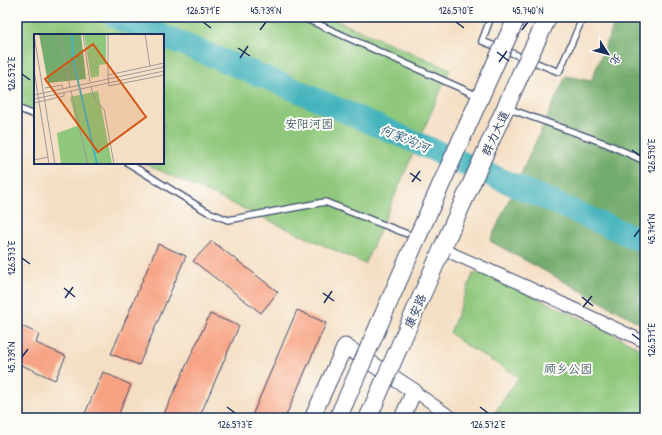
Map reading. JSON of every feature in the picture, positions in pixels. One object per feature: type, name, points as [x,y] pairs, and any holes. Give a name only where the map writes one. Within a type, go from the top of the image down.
[{"type":"main road","points":[[338,418],[469,121],[517,17]]},
{"type":"main road","name":"群力大道","points":[[442,249],[548,17]]},
{"type":"main road","name":"康安路","points":[[368,418],[442,249]]},
{"type":"main road","points":[[312,418],[345,346],[414,391],[402,418]]},
{"type":"street","points":[[442,249],[526,286],[645,342]]},
{"type":"street","points":[[414,391],[453,418]]},
{"type":"lane","points":[[302,17],[480,97]]},
{"type":"lane","points":[[491,17],[482,41],[559,72],[583,17]]},
{"type":"lane","points":[[17,108],[34,115]]},
{"type":"lane","points":[[507,108],[607,144],[645,161]]},
{"type":"lane","points":[[130,164],[206,211],[228,220],[325,202],[417,238]]},
{"type":"green space","name":"安阳河园","points":[[17,17],[328,17],[450,69],[365,264],[145,164],[164,164],[164,34],[34,34],[34,114],[17,105]]},
{"type":"green space","points":[[617,17],[645,17],[645,326],[490,241],[566,76],[591,81]]},
{"type":"green space","name":"顾乡公园","points":[[482,273],[602,328],[645,351],[645,418],[491,418],[519,377],[464,344],[450,333],[473,274]]},
{"type":"building","points":[[212,241],[278,292],[261,313],[193,261]]},
{"type":"building","points":[[158,244],[186,256],[139,365],[111,354]]},
{"type":"building","points":[[297,310],[326,323],[285,418],[251,418]]},
{"type":"building","points":[[210,314],[239,326],[199,418],[162,418]]},
{"type":"building","points":[[17,324],[39,334],[36,343],[66,356],[55,380],[17,363]]},
{"type":"building","points":[[103,372],[131,385],[117,418],[83,418]]},
{"type":"waterway","name":"何家沟河","points":[[115,17],[158,34]]},
{"type":"waterway","name":"何家沟河","points":[[164,36],[286,86],[645,242]]}]
